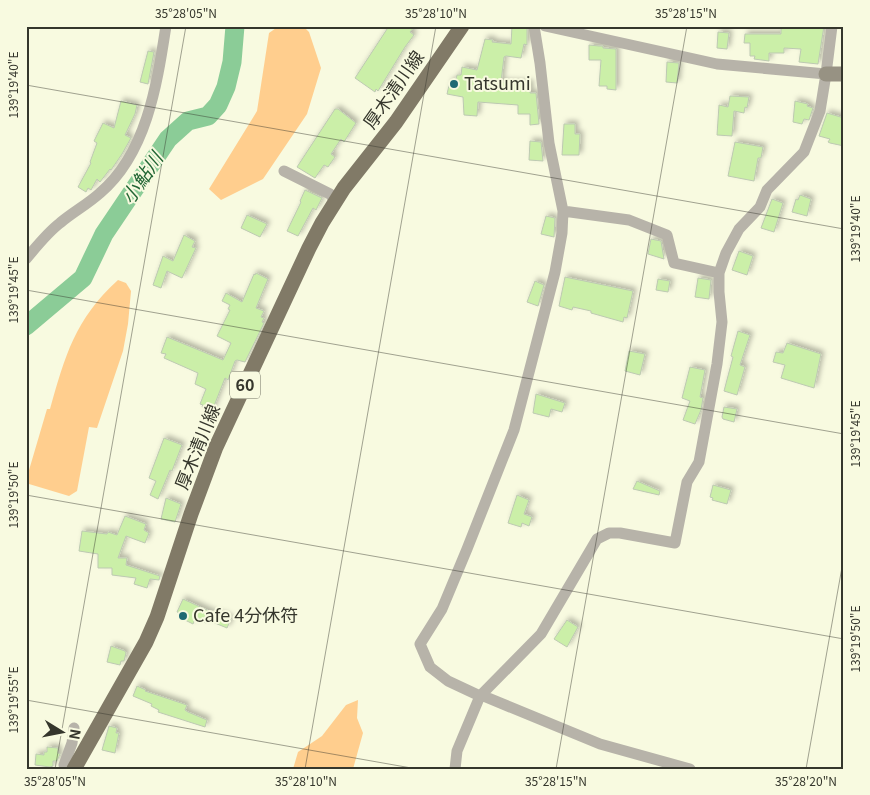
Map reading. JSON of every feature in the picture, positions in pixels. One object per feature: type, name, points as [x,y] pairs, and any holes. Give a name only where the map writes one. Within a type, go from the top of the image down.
[{"type":"main road","name":"厚木清川線","points":[[74,769],[146,642],[157,617],[216,447],[309,248],[336,202],[396,122],[462,26]]},
{"type":"street","points":[[26,259],[45,236],[60,222],[100,194],[114,180],[128,161],[141,135],[149,107],[160,67],[166,26]]},
{"type":"street","points":[[534,26],[550,143],[563,211],[562,233],[555,272],[514,430],[442,609],[420,644],[430,667],[448,681],[600,744],[690,769]]},
{"type":"street","points":[[545,26],[717,64],[844,74]]},
{"type":"street","points":[[455,769],[456,751],[481,695],[541,634],[597,539],[609,533],[620,533],[675,543],[687,482],[699,462],[717,364],[722,322],[719,273],[726,253],[739,229],[760,207],[767,190],[804,152],[820,111],[832,26]]},
{"type":"street","points":[[284,171],[330,194],[336,202]]},
{"type":"street","points":[[563,211],[629,220],[667,235],[674,263],[719,273]]},
{"type":"street","points":[[67,769],[64,765],[72,731]]},
{"type":"shaded area","points":[[279,26],[303,26],[309,32],[321,68],[307,114],[263,179],[221,200],[209,189],[257,111],[269,33]]},
{"type":"shaded area","points":[[118,280],[126,283],[131,291],[123,351],[97,428],[89,427],[77,491],[69,496],[29,484],[27,477],[47,409],[50,409],[67,355],[91,309]]},
{"type":"shaded area","points":[[358,700],[357,718],[363,733],[353,769],[293,769],[298,752],[322,736],[346,705]]},
{"type":"building","points":[[389,26],[415,26],[410,32],[414,35],[378,91],[376,89],[375,92],[355,78]]},
{"type":"building","points":[[512,26],[527,27],[527,45],[524,44],[521,58],[504,57],[501,82],[530,83],[530,93],[536,93],[539,124],[530,125],[530,114],[518,114],[518,105],[478,102],[477,116],[464,115],[463,97],[447,94],[450,81],[453,82],[457,75],[461,75],[462,67],[477,70],[485,39],[493,40],[492,42],[511,44]]},
{"type":"building","points":[[781,26],[824,26],[818,64],[799,62],[801,49],[784,48],[784,53],[769,53],[769,61],[754,59],[755,56],[750,56],[750,43],[744,43],[745,34],[781,34]]},
{"type":"building","points":[[718,32],[729,33],[727,49],[717,48]]},
{"type":"building","points":[[589,45],[616,49],[616,90],[607,89],[607,86],[599,86],[601,60],[589,60]]},
{"type":"building","points":[[148,51],[154,52],[148,84],[140,82]]},
{"type":"building","points":[[667,62],[679,63],[677,83],[666,82]]},
{"type":"building","points":[[730,96],[749,97],[747,108],[745,107],[744,113],[734,111],[732,136],[717,135],[719,105],[728,107]]},
{"type":"building","points":[[121,101],[137,105],[125,135],[131,138],[111,170],[100,182],[97,179],[91,190],[88,188],[86,192],[78,187],[91,163],[97,143],[94,141],[103,123],[114,128]]},
{"type":"building","points":[[795,101],[808,104],[807,106],[813,108],[809,120],[804,119],[802,124],[793,122]]},
{"type":"building","points":[[335,109],[338,109],[356,123],[344,142],[341,139],[331,154],[335,157],[328,167],[324,165],[315,178],[297,167]]},
{"type":"building","points":[[827,113],[844,118],[844,146],[830,143],[828,142],[830,139],[819,136]]},
{"type":"building","points":[[564,124],[575,124],[575,134],[580,134],[579,155],[562,155]]},
{"type":"building","points":[[530,141],[541,142],[543,161],[529,160]]},
{"type":"building","points":[[735,142],[763,147],[761,158],[758,158],[754,181],[728,176]]},
{"type":"building","points":[[305,190],[322,198],[316,210],[313,208],[298,236],[287,231]]},
{"type":"building","points":[[800,195],[811,199],[807,216],[792,212],[796,199],[798,200]]},
{"type":"building","points":[[772,199],[783,203],[774,232],[761,228]]},
{"type":"building","points":[[247,215],[267,224],[260,237],[241,228]]},
{"type":"building","points":[[546,216],[555,218],[554,237],[541,234]]},
{"type":"building","points":[[184,235],[195,241],[192,247],[196,248],[182,278],[167,271],[161,288],[153,285],[163,256],[173,261]]},
{"type":"building","points":[[651,239],[661,241],[664,259],[648,254]]},
{"type":"building","points":[[739,251],[753,256],[747,275],[732,270]]},
{"type":"building","points":[[256,273],[268,279],[256,308],[264,311],[261,317],[264,318],[262,322],[264,323],[245,362],[235,361],[228,380],[225,378],[212,411],[202,407],[203,405],[200,404],[206,389],[195,384],[198,373],[164,358],[166,354],[161,353],[167,337],[223,360],[231,343],[217,336],[230,310],[228,309],[230,305],[222,301],[226,293],[242,302]]},
{"type":"building","points":[[565,277],[633,291],[627,318],[624,317],[623,322],[591,313],[591,311],[573,307],[572,310],[559,306]]},
{"type":"building","points":[[698,278],[711,280],[709,299],[695,297]]},
{"type":"building","points":[[658,279],[670,281],[668,292],[656,290]]},
{"type":"building","points":[[535,281],[544,285],[538,306],[527,302]]},
{"type":"building","points":[[738,331],[750,335],[740,365],[745,367],[737,395],[724,391]]},
{"type":"building","points":[[787,343],[821,354],[814,388],[781,378],[785,365],[773,362],[776,352],[783,353]]},
{"type":"building","points":[[629,351],[645,354],[640,375],[625,371]]},
{"type":"building","points":[[690,367],[705,370],[700,397],[703,398],[701,410],[695,424],[683,420],[690,401],[682,398]]},
{"type":"building","points":[[536,394],[565,403],[562,412],[551,409],[549,417],[533,413]]},
{"type":"building","points":[[724,407],[737,409],[734,422],[723,419]]},
{"type":"building","points":[[164,438],[182,445],[158,499],[150,495],[156,481],[149,478]]},
{"type":"building","points":[[637,481],[660,491],[659,495],[633,489]]},
{"type":"building","points":[[713,485],[731,490],[727,504],[712,500],[713,498],[710,497]]},
{"type":"building","points":[[517,495],[529,500],[524,514],[532,517],[529,526],[522,523],[521,527],[508,523]]},
{"type":"building","points":[[166,498],[181,504],[175,522],[161,519]]},
{"type":"building","points":[[125,516],[146,524],[144,530],[149,533],[145,543],[126,536],[118,558],[127,558],[126,565],[160,576],[159,580],[150,579],[147,588],[134,584],[136,578],[112,575],[112,568],[98,568],[98,554],[79,551],[82,531],[107,534],[108,532],[117,535]]},
{"type":"building","points":[[183,599],[231,619],[227,628],[210,621],[206,623],[196,617],[193,624],[179,617],[181,613],[177,612]]},
{"type":"building","points":[[567,620],[578,627],[567,647],[554,639]]},
{"type":"building","points":[[111,646],[126,653],[124,661],[121,661],[120,665],[107,662]]},
{"type":"building","points":[[137,686],[145,691],[187,705],[185,710],[207,720],[205,727],[158,712],[159,710],[151,706],[152,704],[133,696]]},
{"type":"building","points":[[109,726],[117,728],[116,733],[119,733],[115,753],[102,750]]},
{"type":"building","points":[[47,747],[58,748],[58,753],[60,754],[57,761],[53,761],[53,766],[50,767],[35,765],[36,754],[44,755],[44,752],[47,752]]},
{"type":"waterway","name":"小鮎川","points":[[26,326],[83,278],[104,234],[168,139],[188,121],[208,116],[218,105],[226,87],[232,62],[235,26]]},
{"type":"place","name":"Tatsumi","points":[[454,84]]},
{"type":"place","name":"Cafe 4分休符","points":[[183,616]]}]
